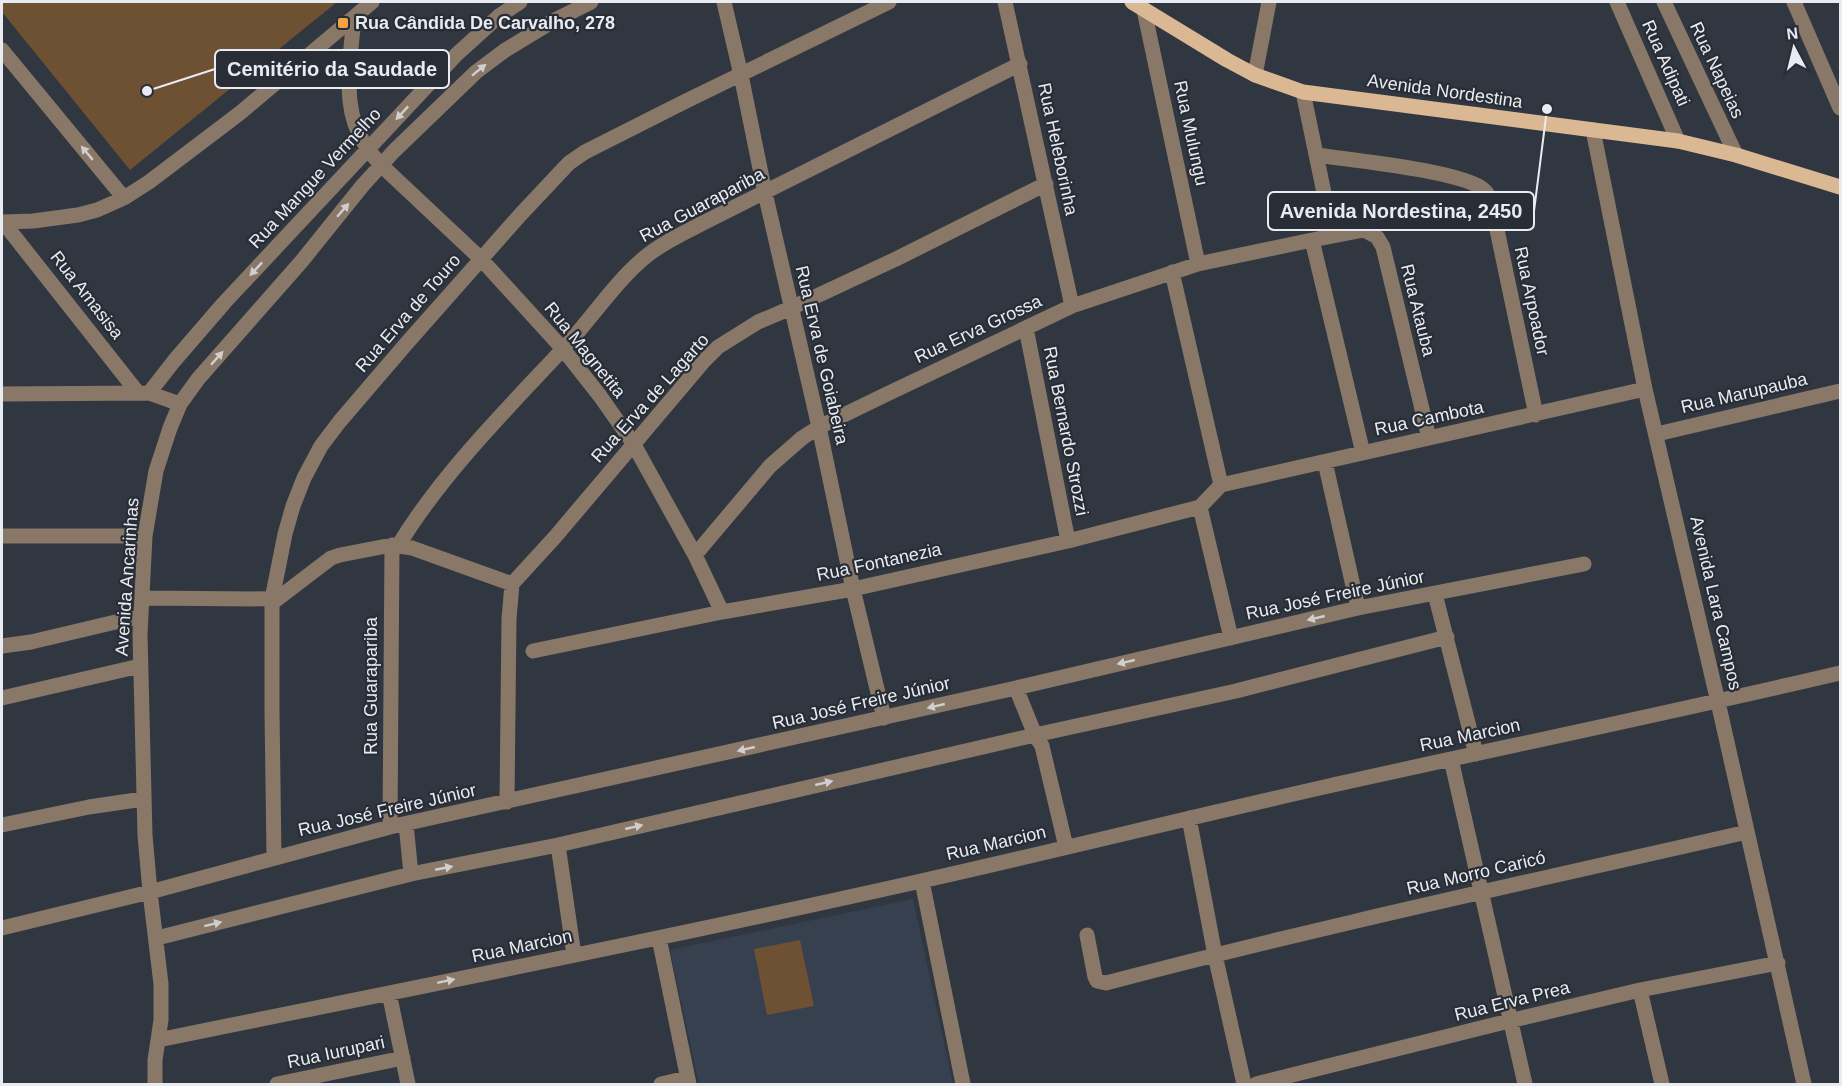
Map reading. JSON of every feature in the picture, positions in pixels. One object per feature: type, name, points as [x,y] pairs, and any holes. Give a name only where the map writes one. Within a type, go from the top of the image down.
[{"type":"main road","name":"Avenida Nordestina","points":[[1138,6],[1255,75],[1303,92],[1678,141],[1736,155],[1840,187]]},
{"type":"street","points":[[2,222],[57,219],[78,215],[97,210],[124,198],[149,182],[240,113],[372,2]]},
{"type":"street","name":"Rua Mangue Vermelho","points":[[144,393],[224,303],[457,54],[499,16],[520,2]]},
{"type":"street","name":"Avenida Ancarinhas","points":[[155,1084],[155,1060],[162,994],[150,892],[143,799],[141,598],[145,536],[156,471],[170,428],[180,404],[198,379],[301,262],[381,165],[476,72],[504,51],[553,21],[591,2]]},
{"type":"street","name":"Rua Erva de Goiabeira","points":[[724,2],[853,589],[884,718]]},
{"type":"street","name":"Rua Erva de Touro","points":[[274,857],[272,601],[293,506],[304,478],[321,446],[354,404],[481,259],[569,163],[585,152],[889,2]]},
{"type":"street","name":"Rua Heleborinha","points":[[1005,2],[1072,306]]},
{"type":"street","points":[[1255,75],[1269,2]]},
{"type":"street","name":"Rua Adipati","points":[[1617,2],[1678,141]]},
{"type":"street","name":"Rua Napeias","points":[[1664,2],[1736,155]]},
{"type":"street","points":[[1794,2],[1840,108]]},
{"type":"street","name":"Rua Mulungu","points":[[1138,6],[1198,264]]},
{"type":"street","name":"Rua Magnetita","points":[[354,16],[350,78],[351,101],[358,133],[368,150],[481,259],[563,349],[600,396],[633,443],[695,555],[722,612]]},
{"type":"street","points":[[2,50],[124,198]]},
{"type":"street","name":"Rua Guarapariba","points":[[390,827],[395,545],[439,487],[643,259],[665,243],[1020,64]]},
{"type":"street","points":[[1303,92],[1333,236]]},
{"type":"street","name":"Avenida Lara Campos","points":[[1593,130],[1645,389],[1804,1084]]},
{"type":"street","name":"Rua Arpoador","points":[[1317,155],[1434,173],[1461,179],[1484,190],[1489,196],[1496,225],[1536,414]]},
{"type":"street","name":"Rua Erva de Lagarto","points":[[512,584],[718,347],[758,322],[1046,184]]},
{"type":"street","name":"Rua Amasisa","points":[[2,222],[144,393]]},
{"type":"street","name":"Rua Atauba","points":[[1333,236],[1364,230],[1377,237],[1383,247],[1429,438]]},
{"type":"street","name":"Rua Erva Grossa","points":[[695,555],[770,466],[802,438],[819,427],[1072,306],[1198,264],[1333,236]]},
{"type":"street","points":[[1312,240],[1363,453]]},
{"type":"street","points":[[281,242],[301,262]]},
{"type":"street","points":[[1172,272],[1221,485],[1200,507],[1231,638]]},
{"type":"street","name":"Rua Bernardo Strozzi","points":[[1026,328],[1068,541]]},
{"type":"street","name":"Rua Cambota","points":[[1221,485],[1645,389]]},
{"type":"street","name":"Rua Marupauba","points":[[1657,434],[1840,391]]},
{"type":"street","points":[[2,394],[144,393],[180,404]]},
{"type":"street","points":[[1325,462],[1358,608]]},
{"type":"street","name":"Rua Fontanezia","points":[[533,651],[722,612],[853,589],[1068,541],[1200,507]]},
{"type":"street","points":[[2,536],[145,536]]},
{"type":"street","points":[[141,598],[272,601],[331,558],[395,545],[412,548],[512,584],[507,802]]},
{"type":"street","name":"Rua José Freire Júnior","points":[[2,928],[150,892],[390,827],[884,718],[1358,608],[1584,564]]},
{"type":"street","points":[[1435,594],[1476,754]]},
{"type":"street","points":[[2,646],[31,642],[141,616]]},
{"type":"street","points":[[157,938],[411,874],[558,845],[1236,691],[1447,637]]},
{"type":"street","points":[[2,698],[140,666]]},
{"type":"street","name":"Rua Marcion","points":[[158,1040],[659,938],[922,881],[1188,818],[1718,702],[1840,673]]},
{"type":"street","points":[[1016,688],[1035,735],[1042,746],[1066,847]]},
{"type":"street","points":[[1451,759],[1525,1084]]},
{"type":"street","points":[[2,825],[89,807],[143,799]]},
{"type":"street","points":[[1188,818],[1215,955],[1244,1084]]},
{"type":"street","points":[[406,824],[411,874]]},
{"type":"street","name":"Rua Morro Caricó","points":[[1087,935],[1095,977],[1097,981],[1106,983],[1480,891],[1747,832]]},
{"type":"street","points":[[558,845],[574,955]]},
{"type":"street","points":[[922,881],[963,1084]]},
{"type":"street","points":[[659,938],[688,1081],[661,1084]]},
{"type":"street","name":"Rua Erva Prea","points":[[1256,1084],[1640,990],[1778,963]]},
{"type":"street","points":[[1640,990],[1662,1084]]},
{"type":"street","points":[[389,993],[408,1084]]},
{"type":"street","name":"Rua Iurupari","points":[[277,1084],[403,1058]]},
{"type":"shaded area","points":[[2,2],[337,2],[130,170],[2,12]]},
{"type":"shaded area","points":[[913,899],[953,1084],[699,1084],[670,950]]},
{"type":"shaded area","points":[[800,940],[814,1006],[767,1015],[754,949]]},
{"type":"place","name":"Rua Cândida De Carvalho, 278","points":[[343,23]]},
{"type":"place","name":"Cemitério da Saudade","points":[[147,91]]},
{"type":"place","name":"Avenida Nordestina, 2450","points":[[1547,109]]}]
